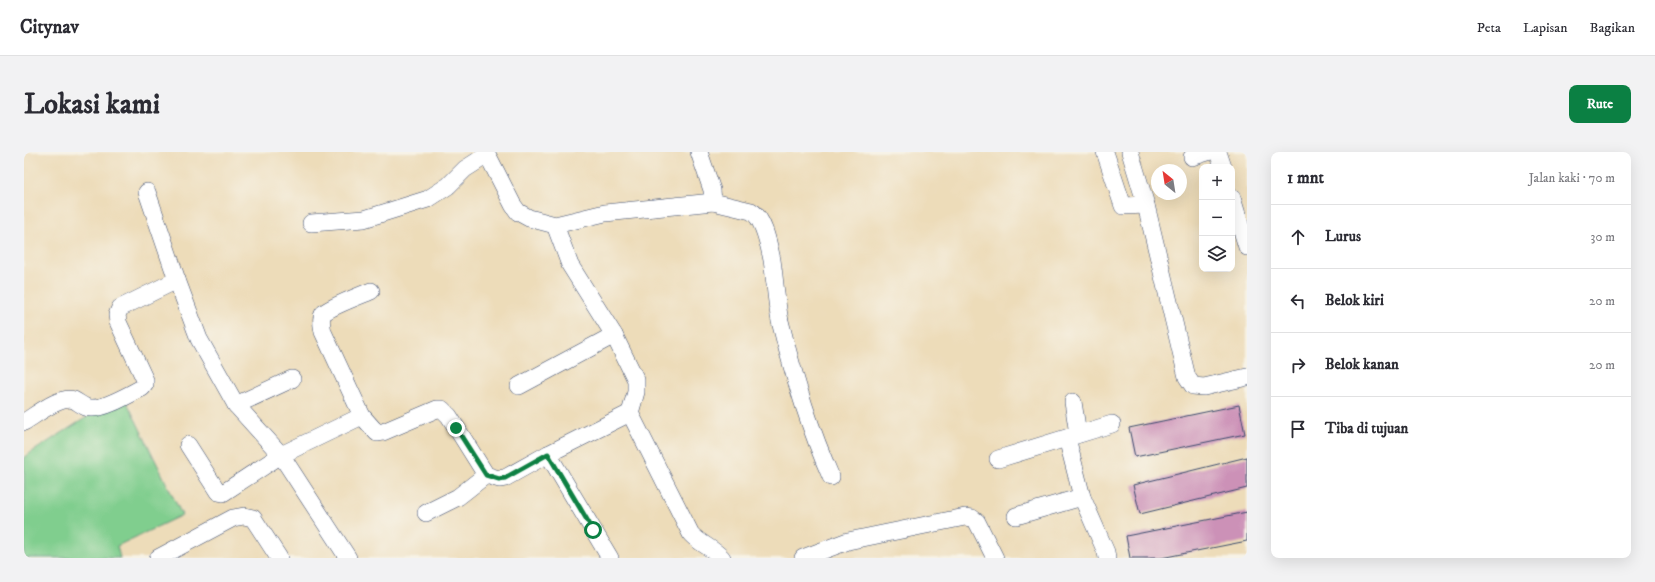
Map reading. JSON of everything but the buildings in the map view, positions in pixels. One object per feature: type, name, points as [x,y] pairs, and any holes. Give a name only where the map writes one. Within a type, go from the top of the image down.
[{"type":"street","points":[[699,152],[712,190],[713,202]]},
{"type":"street","points":[[1105,152],[1123,206],[1146,205]]},
{"type":"street","points":[[1130,152],[1146,205],[1187,377],[1193,386],[1204,387],[1247,378]]},
{"type":"street","points":[[1218,152],[1222,164]]},
{"type":"street","points":[[311,223],[364,219],[428,199],[448,186],[465,169],[486,154],[518,212],[529,218],[555,225],[605,213],[713,202],[751,211],[757,214],[760,219],[771,255],[780,319],[794,372],[817,446],[831,477]]},
{"type":"street","points":[[147,192],[177,280],[200,339],[236,405],[281,455],[348,558]]},
{"type":"street","points":[[1233,200],[1247,247]]},
{"type":"street","points":[[555,225],[570,265],[614,335],[636,380],[636,392],[630,413],[691,534],[699,542],[710,548],[722,558]]},
{"type":"street","points":[[24,422],[53,404],[65,399],[73,400],[81,406],[92,408],[100,407],[142,388],[145,384],[145,380],[118,322],[117,315],[120,308],[177,280]]},
{"type":"street","points":[[371,291],[329,309],[323,314],[322,322],[323,332],[362,416],[374,431],[378,433],[437,409],[442,409],[449,416],[486,475],[499,479],[505,478],[548,454],[630,413]]},
{"type":"street","points":[[519,386],[614,335]]},
{"type":"street","points":[[236,405],[292,379]]},
{"type":"street","points":[[1073,402],[1072,436],[1082,497],[1106,552],[1107,558]]},
{"type":"street","points":[[188,445],[218,492],[223,493],[281,455],[362,416]]},
{"type":"street","points":[[998,459],[1112,424]]},
{"type":"street","points":[[548,454],[606,557]]},
{"type":"street","points":[[426,513],[458,497],[486,475]]},
{"type":"street","points":[[1016,516],[1082,497]]},
{"type":"street","points":[[158,558],[234,518],[244,516],[253,518],[279,558]]},
{"type":"street","points":[[804,558],[848,541],[965,516],[972,518],[977,522],[995,558]]},
{"type":"green space","points":[[123,394],[182,515],[117,546],[120,558],[24,558],[24,457]]},
{"type":"route","points":[[456,428],[486,475],[494,478],[505,478],[548,454],[593,530]]}]
